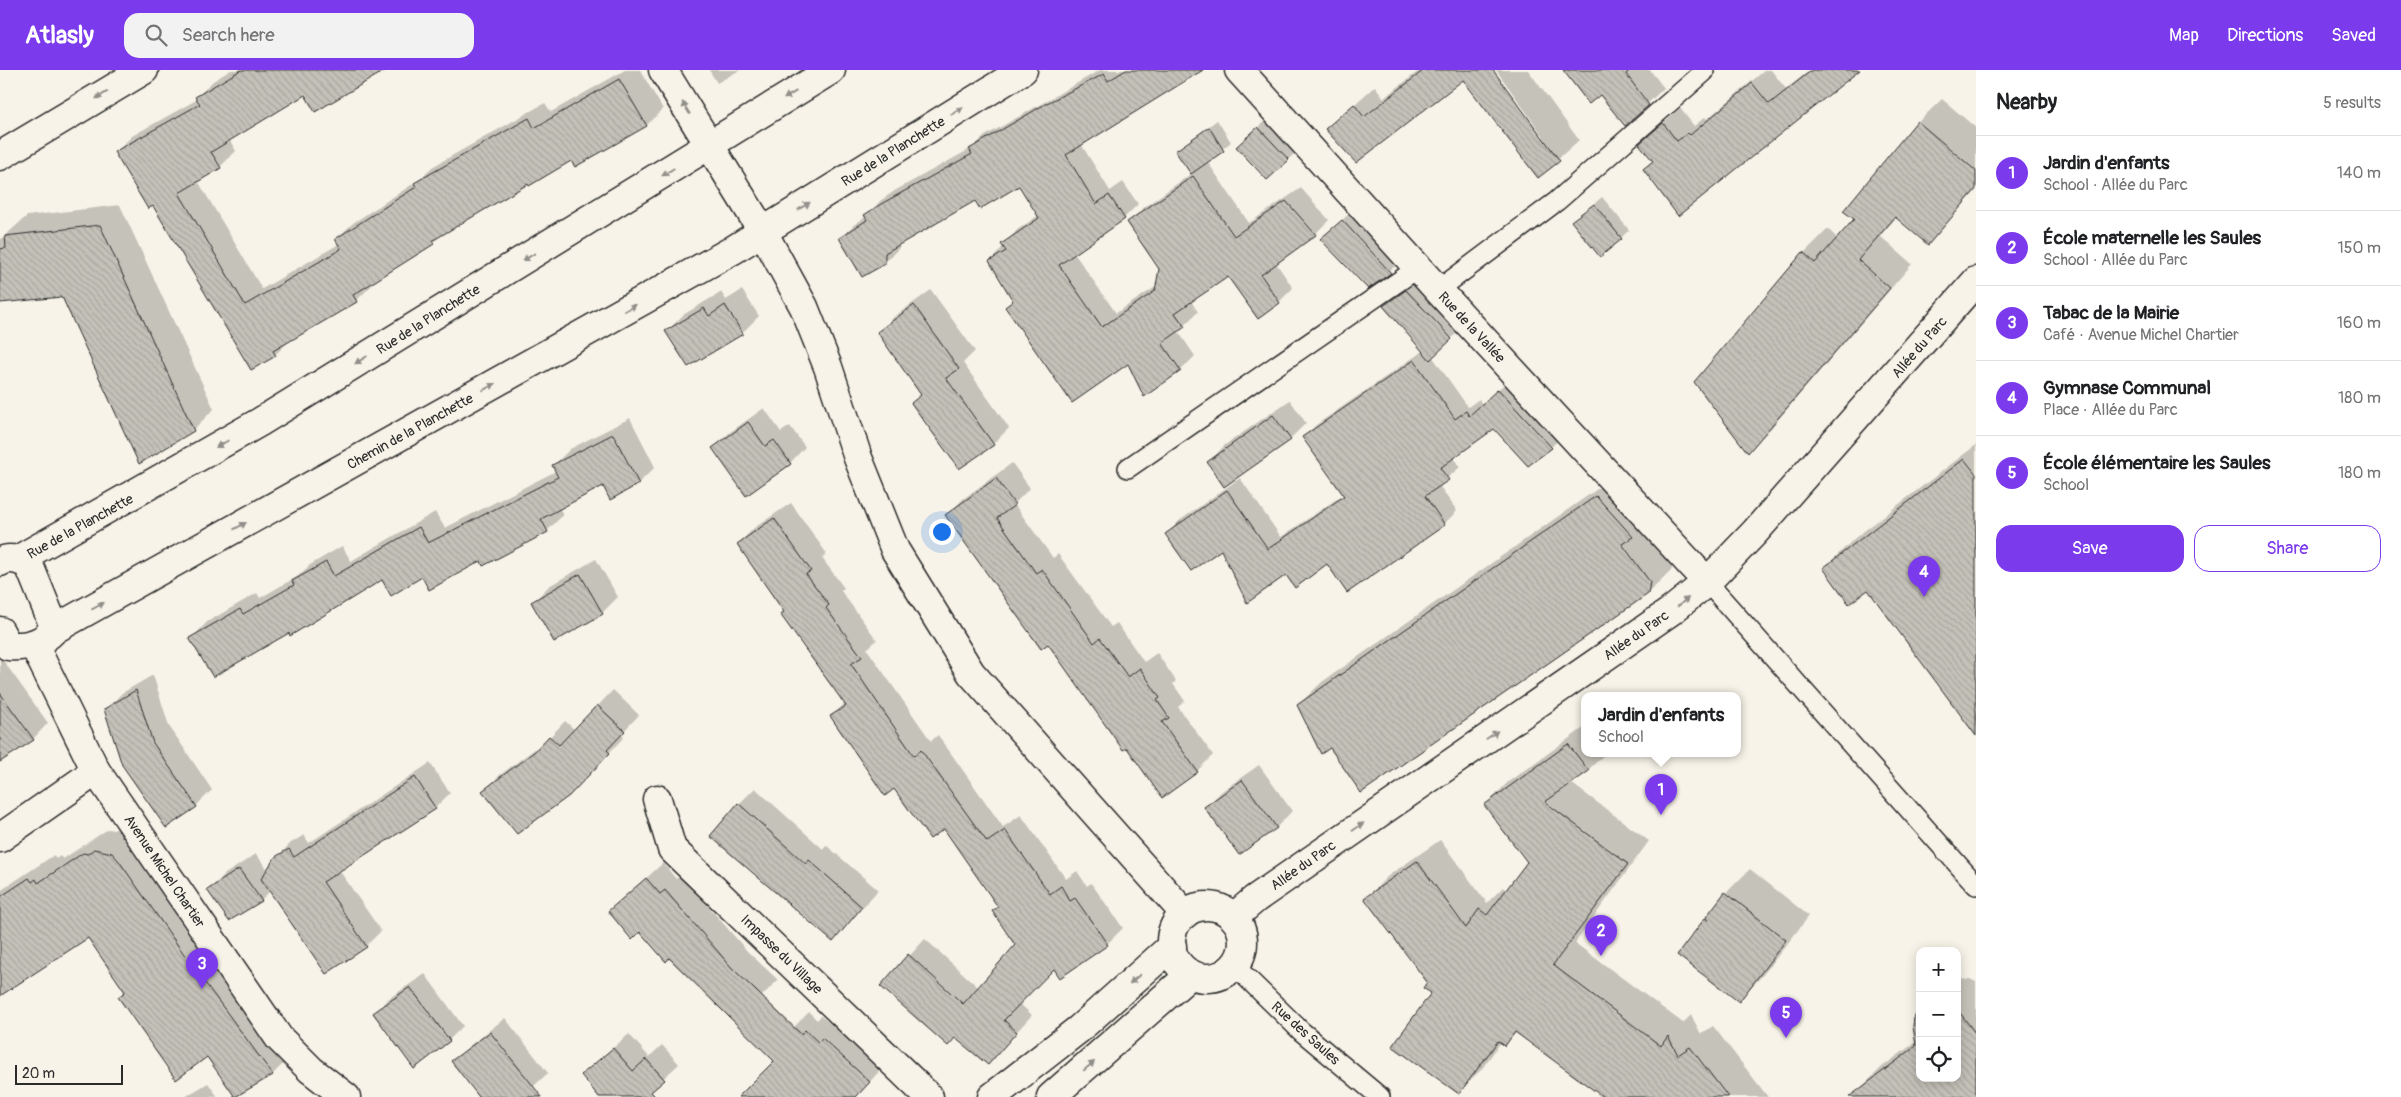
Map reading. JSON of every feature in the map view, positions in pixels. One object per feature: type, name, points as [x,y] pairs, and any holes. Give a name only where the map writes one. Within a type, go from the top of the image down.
[{"type":"street","points":[[0,156],[144,70]]},
{"type":"street","points":[[663,70],[763,232],[804,307],[828,367],[858,458],[895,550],[971,673],[1185,914]]},
{"type":"street","name":"Rue de la Planchette","points":[[6,555],[260,422],[831,70]]},
{"type":"street","name":"Rue de la Planchette","points":[[763,232],[1023,70]]},
{"type":"street","name":"Rue de la Vallée","points":[[1239,70],[1438,290],[1707,582]]},
{"type":"street","name":"Chemin de la Planchette","points":[[55,629],[763,232]]},
{"type":"street","name":"Allée du Parc","points":[[1234,917],[1255,899],[1663,617],[1707,582],[1762,525],[1976,281]]},
{"type":"street","points":[[0,631],[8,646],[34,645],[47,637],[55,629],[29,565],[6,555]]},
{"type":"street","name":"Avenue Michel Chartier","points":[[34,645],[96,771],[279,1038],[311,1070],[346,1097]]},
{"type":"street","points":[[0,838],[96,771]]},
{"type":"street","name":"Impasse du Village","points":[[657,799],[672,849],[929,1097]]},
{"type":"street","points":[[1215,906],[1225,910],[1234,917],[1240,926],[1243,948],[1233,967],[1213,977],[1202,977],[1191,974],[1182,967],[1175,958],[1172,946],[1174,928],[1185,914],[1194,908],[1215,906]]},
{"type":"street","points":[[992,1097],[1079,1029],[1172,946]]},
{"type":"street","points":[[1051,1097],[1191,974]]},
{"type":"lane","points":[[1438,290],[1557,201],[1704,72]]},
{"type":"lane","points":[[1128,468],[1418,268]]},
{"type":"lane","points":[[1707,582],[1976,884]]},
{"type":"lane","name":"Rue des Saules","points":[[1233,967],[1246,976],[1300,1031],[1380,1097]]},
{"type":"building","points":[[241,70],[386,70],[315,112],[305,95],[211,152],[221,168],[179,193],[245,305],[341,249],[335,239],[416,187],[414,183],[529,118],[534,128],[619,79],[647,126],[575,167],[571,161],[529,186],[528,184],[432,241],[434,244],[353,295],[357,302],[273,351],[276,356],[251,370],[153,206],[148,209],[114,152],[200,104],[195,97]]},
{"type":"building","points":[[1126,70],[1203,70],[1066,155],[1096,204],[1109,195],[1125,219],[1059,265],[1102,327],[1155,291],[1159,269],[1127,222],[1193,176],[1234,236],[1286,201],[1316,235],[1261,275],[1280,303],[1258,319],[1228,277],[1175,313],[1185,327],[1162,343],[1181,371],[1144,397],[1128,364],[1072,403],[1005,307],[1013,301],[989,261],[1006,251],[1001,244],[1039,218],[1019,186],[980,209],[975,201],[885,253],[885,264],[862,277],[839,238],[867,220],[864,215],[972,154],[969,149],[1047,103],[1104,74],[1108,81]]},
{"type":"building","points":[[1424,70],[1493,70],[1560,161],[1538,178],[1463,80],[1356,163],[1325,129],[1354,104],[1364,117]]},
{"type":"building","points":[[1563,70],[1630,70],[1626,74],[1649,105],[1625,126],[1600,95],[1589,104]]},
{"type":"building","points":[[1812,70],[1860,70],[1678,216],[1643,169],[1653,161],[1639,144],[1663,123],[1677,141],[1688,133],[1690,135],[1752,83],[1769,104]]},
{"type":"building","points":[[1917,121],[1976,171],[1976,189],[1928,245],[1895,217],[1858,260],[1890,288],[1748,453],[1694,382],[1803,252],[1815,263],[1854,219],[1843,211]]},
{"type":"building","points":[[1209,127],[1224,151],[1191,174],[1175,151]]},
{"type":"building","points":[[1258,127],[1289,160],[1267,180],[1236,147]]},
{"type":"building","points":[[1594,204],[1622,239],[1600,257],[1571,221]]},
{"type":"building","points":[[1342,220],[1391,273],[1368,289],[1320,239]]},
{"type":"building","points":[[100,225],[194,431],[139,464],[62,297],[0,303],[0,249],[6,248],[5,236]]},
{"type":"building","points":[[1406,290],[1452,339],[1430,360],[1383,306]]},
{"type":"building","points":[[725,305],[743,334],[688,367],[665,331],[704,308],[709,316]]},
{"type":"building","points":[[914,305],[959,369],[946,378],[994,445],[959,469],[911,403],[921,395],[877,332]]},
{"type":"building","points":[[1414,360],[1455,419],[1466,411],[1469,416],[1498,389],[1552,448],[1528,466],[1494,429],[1440,468],[1449,480],[1425,496],[1445,525],[1347,593],[1327,564],[1295,588],[1286,575],[1247,603],[1221,550],[1191,571],[1165,534],[1227,490],[1268,549],[1344,496],[1302,437]]},
{"type":"building","points":[[1273,415],[1291,440],[1224,487],[1207,462]]},
{"type":"building","points":[[748,422],[765,446],[774,440],[791,464],[746,496],[712,448]]},
{"type":"building","points":[[613,434],[639,484],[610,500],[603,486],[541,519],[548,532],[483,566],[481,561],[429,590],[422,577],[391,596],[382,580],[290,636],[289,633],[213,677],[189,638],[240,609],[243,614],[294,585],[292,581],[326,562],[334,576],[419,527],[428,543],[558,477],[552,465]]},
{"type":"building","points":[[1964,459],[1976,474],[1976,736],[1868,590],[1849,604],[1823,568]]},
{"type":"building","points":[[996,478],[1015,505],[997,518],[1036,573],[1042,569],[1094,643],[1100,638],[1128,677],[1140,668],[1160,698],[1157,700],[1169,718],[1162,722],[1198,772],[1162,798],[1127,748],[1123,750],[1048,644],[1041,649],[945,515]]},
{"type":"building","points":[[1596,496],[1633,537],[1622,544],[1650,582],[1648,594],[1361,793],[1330,748],[1321,754],[1297,705]]},
{"type":"building","points":[[774,518],[811,571],[806,574],[829,605],[826,608],[862,657],[851,664],[914,756],[921,750],[987,842],[1005,830],[1050,894],[1061,886],[1070,901],[1075,898],[1108,945],[1060,978],[1054,969],[1004,1020],[1017,1032],[988,1065],[955,1038],[948,1046],[880,986],[908,954],[963,1004],[1015,945],[992,911],[998,907],[944,829],[930,839],[894,789],[885,796],[830,716],[846,706],[780,614],[784,612],[737,544]]},
{"type":"building","points":[[580,574],[603,614],[554,642],[531,602]]},
{"type":"building","points":[[136,690],[153,743],[197,807],[166,828],[122,765],[104,709]]},
{"type":"building","points":[[0,693],[34,740],[0,762]]},
{"type":"building","points":[[597,705],[625,731],[607,750],[610,753],[569,796],[517,834],[482,791],[534,752],[549,736],[559,745]]},
{"type":"building","points":[[1568,744],[1589,771],[1545,802],[1628,864],[1553,965],[1661,1046],[1668,1036],[1678,1055],[1690,1047],[1728,1097],[1603,1097],[1515,1032],[1505,1046],[1498,1041],[1459,1094],[1392,1046],[1431,993],[1423,988],[1427,982],[1364,898],[1417,861],[1466,928],[1479,909],[1487,915],[1527,862],[1484,805]]},
{"type":"building","points":[[415,777],[436,809],[323,882],[367,947],[326,974],[261,879],[275,857],[289,849],[294,857]]},
{"type":"building","points":[[1242,780],[1277,828],[1239,855],[1204,807]]},
{"type":"building","points":[[738,803],[806,864],[809,860],[862,907],[833,942],[710,836]]},
{"type":"building","points":[[94,849],[112,853],[119,861],[186,957],[273,1075],[235,1097],[207,1057],[176,1080],[118,997],[125,992],[88,938],[0,996],[0,897],[29,878],[32,882],[36,879],[38,883],[83,853],[88,854]]},
{"type":"building","points":[[239,869],[262,901],[229,921],[207,890]]},
{"type":"building","points":[[646,878],[660,894],[665,890],[732,968],[801,1034],[805,1030],[818,1042],[822,1038],[870,1082],[856,1097],[738,1097],[774,1061],[669,958],[666,962],[640,932],[632,940],[608,911]]},
{"type":"building","points":[[1725,892],[1786,940],[1739,1002],[1677,955],[1705,918],[1709,921],[1706,917]]},
{"type":"building","points":[[410,987],[450,1041],[414,1069],[373,1013]]},
{"type":"building","points":[[1916,1014],[1916,1046],[1913,1026]]},
{"type":"building","points":[[1961,1014],[1976,1034],[1976,1097],[1849,1097],[1916,1046],[1916,1082],[1961,1082]]},
{"type":"building","points":[[490,1032],[542,1097],[479,1097],[451,1061]]},
{"type":"building","points":[[613,1048],[633,1071],[646,1059],[665,1080],[651,1092],[656,1097],[599,1097],[581,1075]]},
{"type":"place","name":"Gymnase Communal","points":[[1924,597]]},
{"type":"place","name":"Jardin d'enfants","points":[[1661,815]]},
{"type":"place","name":"École maternelle les Saules","points":[[1601,956]]},
{"type":"place","name":"Tabac de la Mairie","points":[[202,989]]},
{"type":"place","name":"École élémentaire les Saules","points":[[1786,1038]]}]
